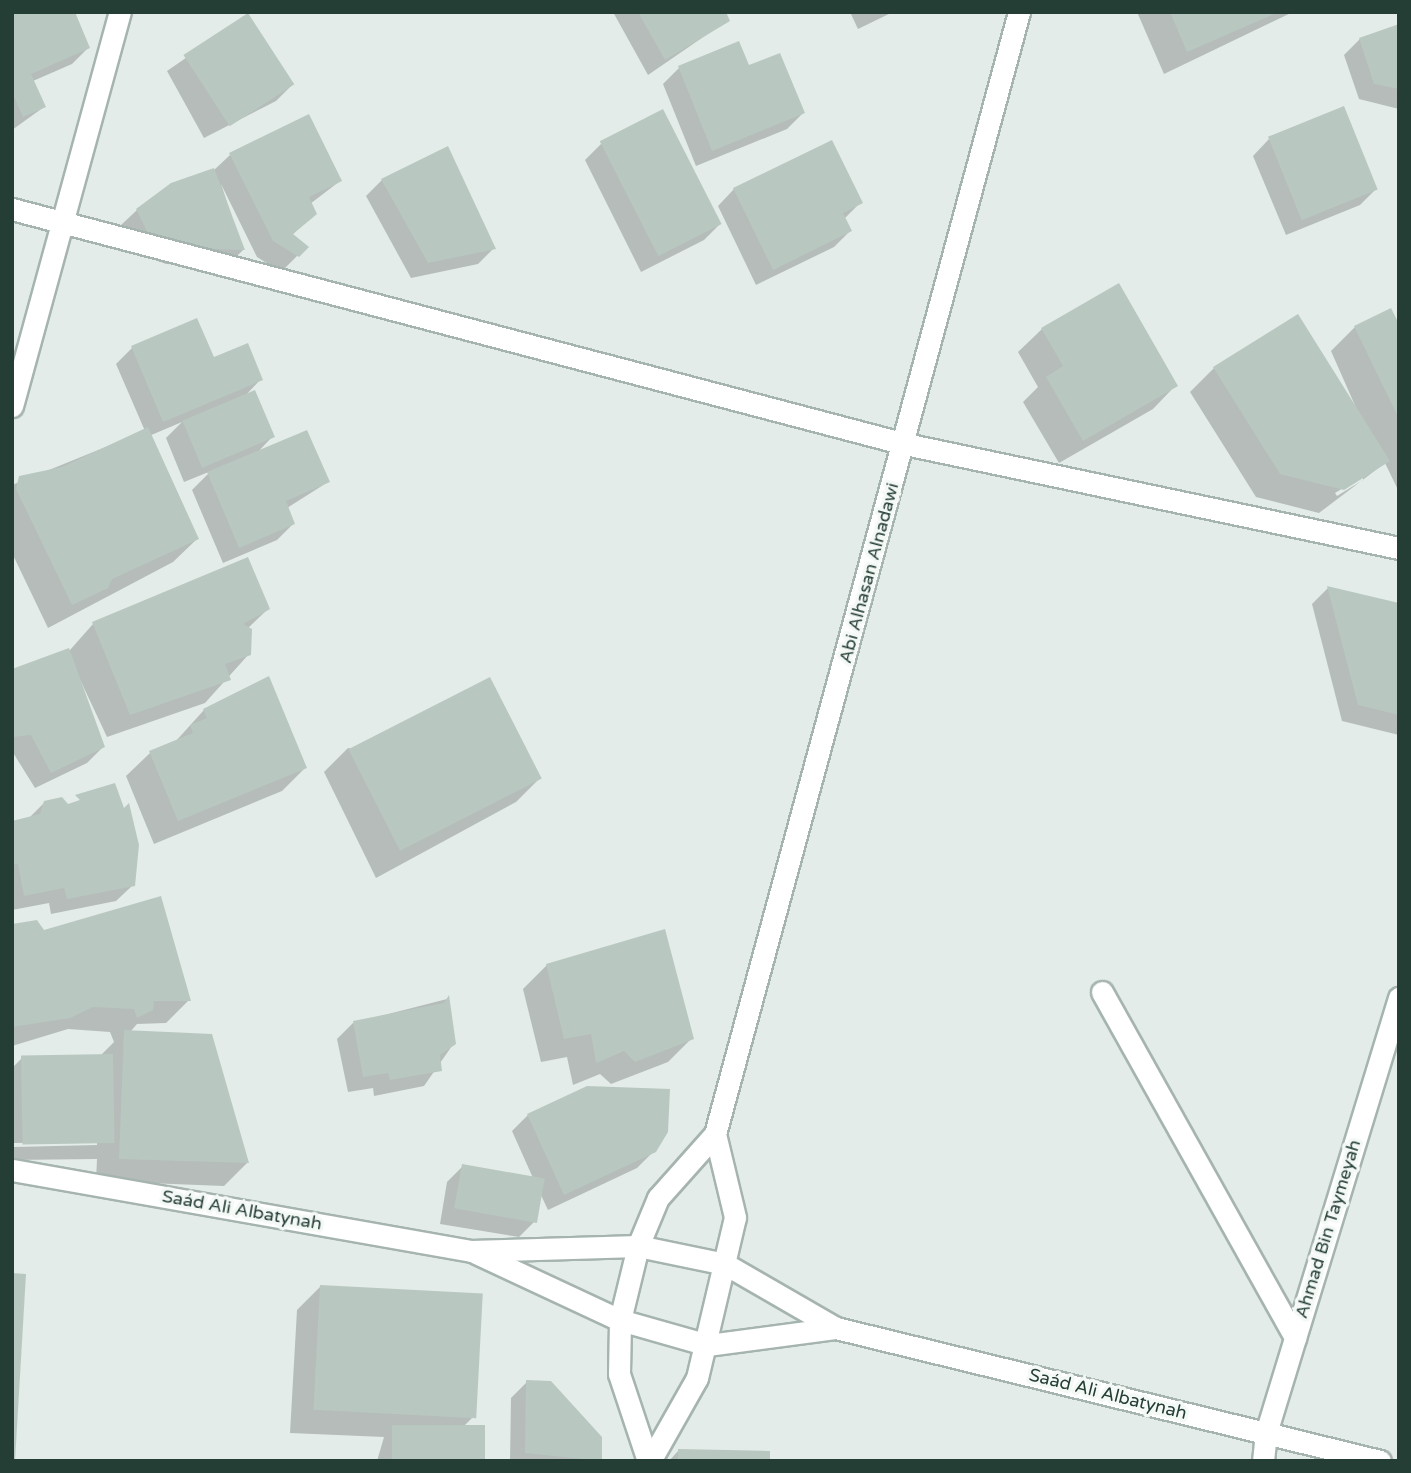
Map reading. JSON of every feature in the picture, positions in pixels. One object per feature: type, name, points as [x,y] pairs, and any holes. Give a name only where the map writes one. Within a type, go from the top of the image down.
[{"type":"street","points":[[12,405],[120,12]]},
{"type":"street","name":"Abi Alhasan Alnadawi","points":[[649,1461],[619,1374],[620,1320],[638,1246],[658,1198],[715,1134],[905,444],[1019,12]]},
{"type":"street","points":[[12,209],[905,444],[1399,548]]},
{"type":"street","points":[[1102,992],[1295,1338]]},
{"type":"street","name":"Ahmad Bin Taymeyah","points":[[1263,1461],[1266,1433],[1399,998]]},
{"type":"street","name":"Abi Alhasan Alnadawi","points":[[649,1461],[708,1345],[735,1217],[715,1134]]},
{"type":"street","name":"Saád Ali Albatynah","points":[[12,1170],[471,1251],[638,1246],[724,1264],[836,1328],[1380,1461]]},
{"type":"street","name":"Saád Ali Albatynah","points":[[471,1251],[620,1320],[708,1345],[836,1328]]},
{"type":"building","points":[[12,12],[75,12],[90,48],[31,74],[46,107],[23,117],[12,92]]},
{"type":"building","points":[[638,12],[726,12],[730,21],[665,60]]},
{"type":"building","points":[[1170,12],[1279,12],[1187,52]]},
{"type":"building","points":[[248,13],[294,84],[230,126],[183,55]]},
{"type":"building","points":[[1399,24],[1399,89],[1374,84],[1359,38]]},
{"type":"building","points":[[739,41],[749,65],[780,53],[805,113],[712,151],[678,66]]},
{"type":"building","points":[[1344,106],[1378,189],[1302,220],[1268,137]]},
{"type":"building","points":[[663,109],[722,224],[658,256],[600,141]]},
{"type":"building","points":[[309,114],[342,181],[309,197],[317,214],[293,234],[309,247],[299,257],[273,241],[229,153]]},
{"type":"building","points":[[832,140],[863,203],[843,213],[852,231],[773,270],[733,188]]},
{"type":"building","points":[[448,146],[496,249],[428,263],[381,179]]},
{"type":"building","points":[[214,168],[245,250],[183,248],[149,235],[136,209],[171,183]]},
{"type":"building","points":[[1119,283],[1178,386],[1083,441],[1046,377],[1063,366],[1041,328]]},
{"type":"building","points":[[1391,308],[1399,324],[1399,419],[1354,326]]},
{"type":"building","points":[[1298,314],[1390,461],[1344,490],[1280,474],[1213,367]]},
{"type":"building","points":[[197,318],[214,357],[248,343],[263,380],[163,422],[131,346]]},
{"type":"building","points":[[255,390],[275,437],[202,468],[182,421]]},
{"type":"building","points":[[148,427],[199,539],[112,579],[108,588],[72,605],[16,489],[19,476],[62,467]]},
{"type":"building","points":[[307,430],[330,482],[286,501],[295,524],[239,548],[207,472]]},
{"type":"building","points":[[248,557],[270,609],[243,624],[252,629],[251,655],[225,664],[231,680],[130,715],[92,622]]},
{"type":"building","points":[[1327,586],[1399,603],[1399,715],[1358,705]]},
{"type":"building","points":[[69,648],[105,747],[51,773],[31,735],[12,737],[12,669]]},
{"type":"building","points":[[269,676],[307,768],[178,821],[149,751],[193,733],[190,725],[207,718],[203,709]]},
{"type":"building","points":[[490,677],[542,779],[400,851],[348,749]]},
{"type":"building","points":[[115,783],[124,808],[129,803],[139,845],[135,886],[67,899],[64,888],[24,896],[18,864],[12,865],[12,821],[40,814],[44,801],[62,797],[68,804],[80,800],[75,795]]},
{"type":"building","points":[[161,896],[191,1001],[154,1001],[153,1010],[137,1018],[134,1009],[93,1007],[70,1018],[12,1027],[12,924],[37,920],[44,930]]},
{"type":"building","points":[[665,929],[694,1039],[635,1062],[624,1051],[596,1063],[591,1034],[564,1039],[546,964]]},
{"type":"building","points":[[449,995],[456,1044],[440,1055],[442,1071],[390,1080],[388,1073],[363,1077],[353,1021],[444,1003]]},
{"type":"building","points":[[124,1030],[212,1034],[249,1163],[119,1159]]},
{"type":"building","points":[[113,1054],[115,1143],[23,1145],[21,1056]]},
{"type":"building","points":[[587,1086],[670,1089],[668,1132],[656,1152],[564,1195],[527,1114]]},
{"type":"building","points":[[462,1164],[545,1179],[537,1223],[454,1208]]},
{"type":"building","points":[[12,1273],[26,1274],[15,1461],[12,1461]]},
{"type":"building","points":[[320,1285],[483,1294],[476,1418],[313,1410]]},
{"type":"building","points":[[526,1380],[551,1381],[602,1437],[602,1461],[525,1453]]},
{"type":"building","points":[[392,1425],[485,1425],[485,1461],[392,1461]]},
{"type":"building","points":[[678,1449],[770,1451],[770,1461],[678,1461]]}]
